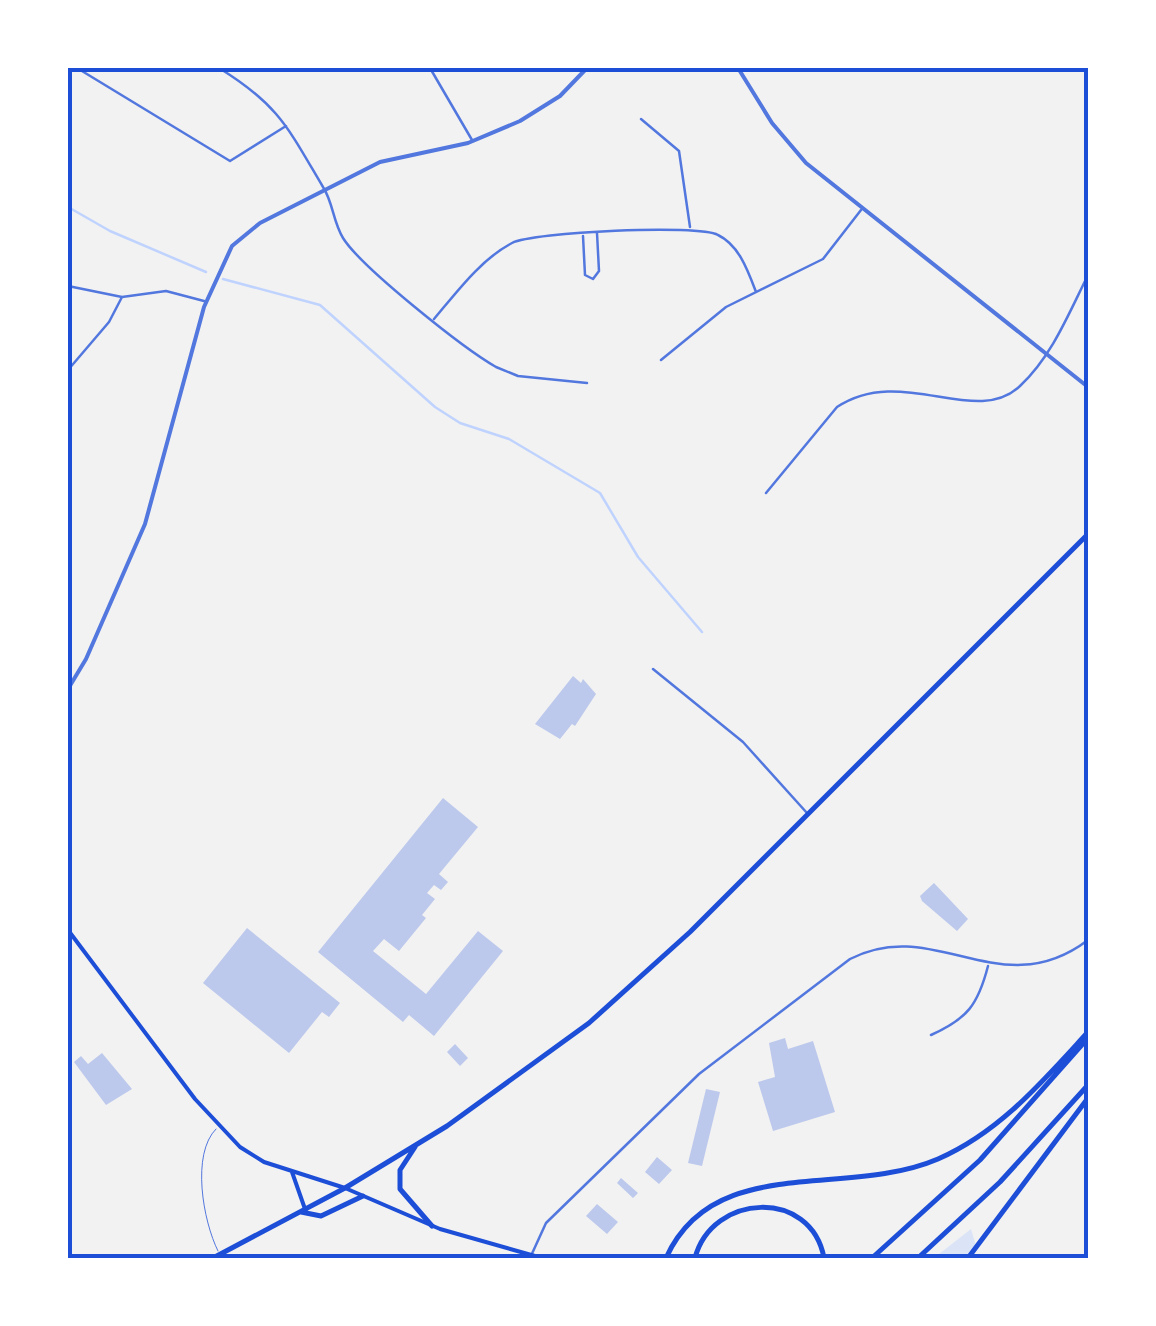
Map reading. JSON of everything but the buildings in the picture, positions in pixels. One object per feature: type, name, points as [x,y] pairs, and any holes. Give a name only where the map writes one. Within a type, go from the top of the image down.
[{"type":"main road","points":[[216,1257],[345,1188],[417,1144],[514,1080],[589,1023],[690,932],[1088,534]]},
{"type":"main road","points":[[68,930],[219,1126],[252,1155],[345,1188],[432,1226],[542,1258]]},
{"type":"main road","points":[[664,1258],[698,1213],[736,1192],[878,1176],[952,1152],[1022,1103],[1088,1035]]},
{"type":"main road","points":[[872,1258],[988,1151],[1088,1035]]},
{"type":"main road","points":[[918,1258],[1000,1182],[1088,1085]]},
{"type":"main road","points":[[968,1258],[1088,1098]]},
{"type":"main road","points":[[417,1144],[400,1170],[400,1189],[432,1226]]},
{"type":"main road","points":[[292,1172],[303,1211]]},
{"type":"main road","points":[[303,1211],[321,1216],[363,1196]]},
{"type":"main road","points":[[695,1258],[705,1235],[718,1220],[738,1210],[761,1206],[785,1210],[807,1225],[824,1258]]},
{"type":"street","points":[[77,68],[230,161],[287,125]]},
{"type":"street","points":[[88,74],[94,68]]},
{"type":"street","points":[[219,68],[264,96],[287,125],[305,163],[325,189],[339,232],[350,248],[502,370],[586,383]]},
{"type":"street","points":[[430,68],[473,141]]},
{"type":"street","points":[[68,689],[86,659],[145,524],[206,301],[217,271],[240,237],[325,189],[394,158],[473,141],[535,113],[587,68]]},
{"type":"street","points":[[738,68],[793,149],[862,209],[1088,387]]},
{"type":"street","points":[[641,118],[679,151],[690,228]]},
{"type":"street","points":[[661,360],[726,306],[822,259],[862,209]]},
{"type":"street","points":[[434,318],[490,260],[512,243],[534,237],[690,228],[713,232],[729,242],[756,292]]},
{"type":"street","points":[[583,235],[585,275],[593,279],[599,271],[597,233]]},
{"type":"street","points":[[766,493],[838,408],[852,398],[907,389],[992,402],[1019,387],[1048,352],[1088,275]]},
{"type":"street","points":[[68,286],[122,297],[166,291],[206,301]]},
{"type":"street","points":[[68,370],[110,322],[122,297]]},
{"type":"street","points":[[653,669],[743,742],[808,814]]},
{"type":"street","points":[[530,1257],[546,1223],[699,1074],[850,958],[878,948],[912,944],[988,965],[1026,966],[1088,940]]},
{"type":"street","points":[[931,1036],[970,1014],[980,997],[988,965]]},
{"type":"lane","points":[[216,1257],[207,1219],[204,1157],[207,1140],[219,1126]]},
{"type":"shaded area","points":[[971,1229],[976,1246],[968,1258],[934,1258]]},
{"type":"waterway","points":[[68,207],[110,231],[206,272]]},
{"type":"waterway","points":[[223,279],[320,305],[435,407],[460,423],[509,439],[600,493],[638,557],[702,632]]}]
